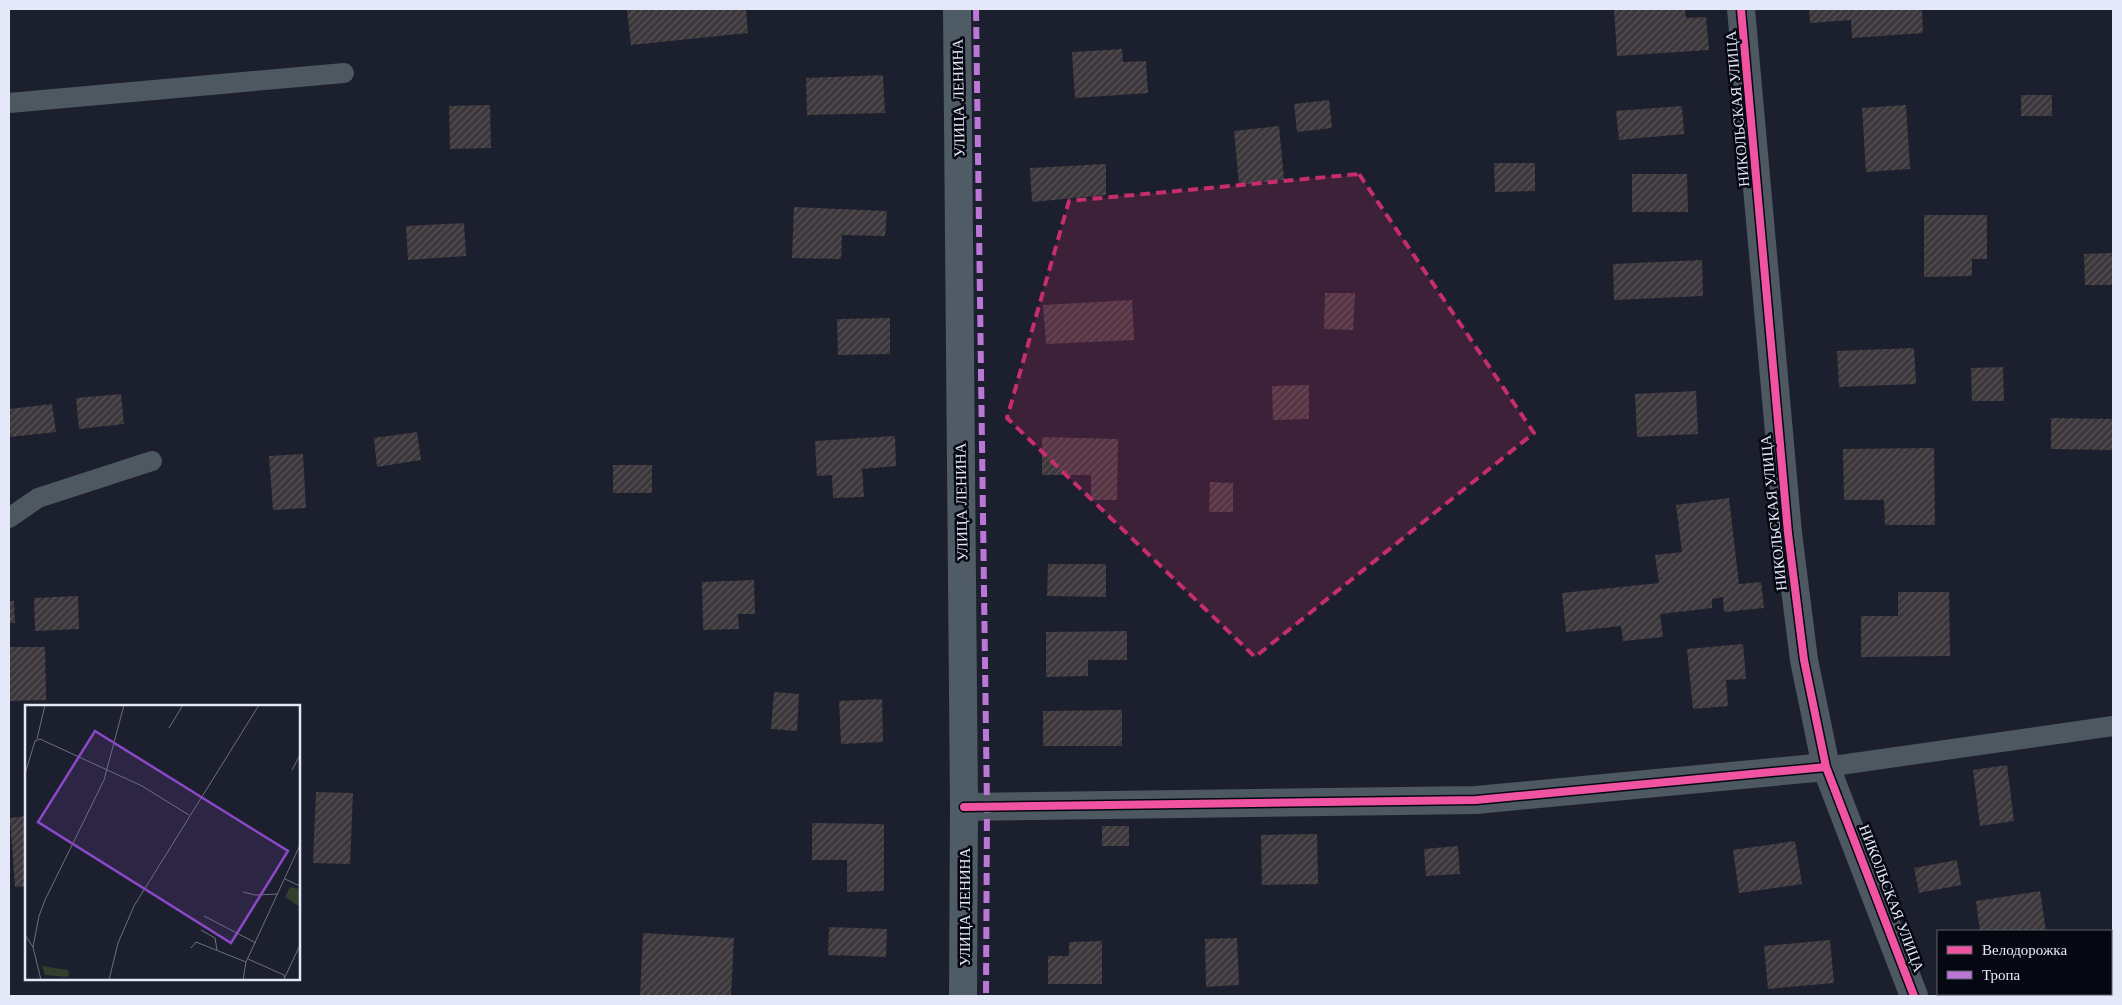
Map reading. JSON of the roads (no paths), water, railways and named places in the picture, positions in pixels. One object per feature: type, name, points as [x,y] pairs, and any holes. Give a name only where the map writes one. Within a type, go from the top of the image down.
[{"type":"main road","name":"УЛИЦА ЛЕНИНА","points":[[957,9],[964,996]]},
{"type":"street","name":"НИКОЛЬСКАЯ УЛИЦА","points":[[1742,9],[1788,533],[1804,660],[1826,767],[1914,996]]},
{"type":"street","points":[[964,807],[1476,800],[1826,767]]},
{"type":"lane","points":[[9,103],[344,73]]},
{"type":"lane","points":[[9,518],[38,498],[152,461]]},
{"type":"lane","points":[[1826,767],[2113,726]]}]
